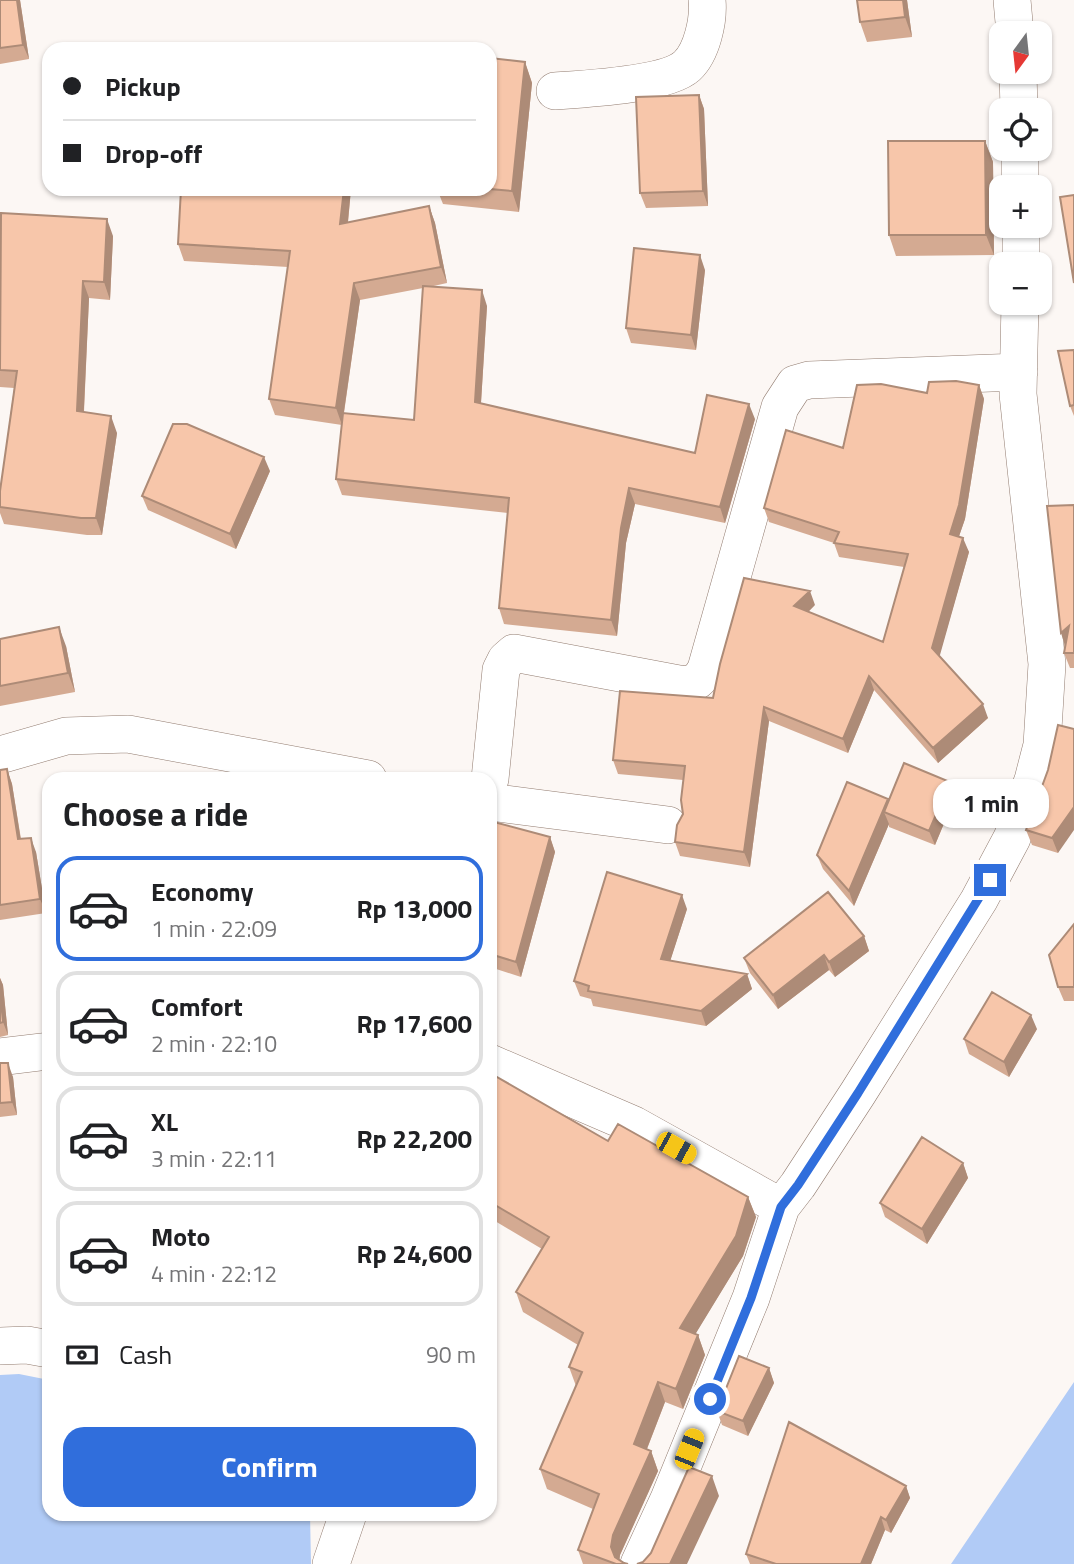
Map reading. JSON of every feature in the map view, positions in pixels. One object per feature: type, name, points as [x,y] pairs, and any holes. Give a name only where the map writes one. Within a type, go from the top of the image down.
[{"type":"street","points":[[555,92],[616,86],[675,74],[688,65],[706,28],[707,0]]},
{"type":"street","points":[[1012,0],[1014,21]]},
{"type":"street","points":[[639,1564],[669,1499],[751,1298],[781,1207],[858,1093],[979,900],[1012,838],[1033,780],[1042,745],[1047,664],[1018,394],[1020,315]]},
{"type":"street","points":[[491,772],[501,670],[506,660],[514,653],[684,685],[701,678],[706,670],[780,407],[795,384],[808,380],[1019,372]]},
{"type":"street","points":[[0,755],[66,736],[128,734],[331,772]]},
{"type":"street","points":[[497,803],[668,825]]},
{"type":"street","points":[[0,1057],[42,1052]]},
{"type":"street","points":[[497,1066],[634,1125],[781,1207]]},
{"type":"street","points":[[0,1346],[27,1345],[42,1348]]},
{"type":"street","points":[[331,1564],[346,1521]]},
{"type":"water","points":[[19,1374],[42,1379],[42,1521],[310,1521],[311,1564],[0,1564],[0,1375]]},
{"type":"water","points":[[1074,1382],[1074,1564],[951,1564]]},
{"type":"building","points":[[0,0],[17,0],[23,45],[0,48]]},
{"type":"building","points":[[857,0],[903,0],[905,17],[860,22]]},
{"type":"building","points":[[497,59],[525,62],[512,191],[497,190]]},
{"type":"building","points":[[699,95],[703,191],[640,193],[636,97]]},
{"type":"building","points":[[888,141],[985,141],[986,235],[889,235]]},
{"type":"building","points":[[1074,195],[1074,283],[1060,197]]},
{"type":"building","points":[[181,196],[343,196],[340,224],[429,206],[441,267],[354,283],[336,408],[269,399],[290,251],[178,244]]},
{"type":"building","points":[[1,213],[107,219],[104,282],[83,281],[77,411],[111,416],[96,518],[0,507],[17,371],[0,370]]},
{"type":"building","points":[[634,248],[700,255],[691,335],[626,328]]},
{"type":"building","points":[[423,286],[482,290],[475,402],[695,453],[707,395],[749,404],[720,507],[629,488],[621,528],[611,620],[499,608],[509,498],[336,479],[343,413],[414,420]]},
{"type":"building","points":[[1074,350],[1074,405],[1070,406],[1058,351]]},
{"type":"building","points":[[956,381],[979,385],[959,505],[950,534],[963,538],[932,648],[983,704],[933,748],[869,676],[843,739],[764,707],[744,852],[675,842],[677,825],[683,814],[681,800],[685,766],[613,760],[620,691],[713,698],[744,578],[810,591],[794,606],[883,642],[908,554],[834,543],[839,532],[764,508],[786,430],[843,448],[857,385],[881,384],[927,393],[929,382]]},
{"type":"building","points":[[173,424],[187,424],[264,457],[230,534],[142,496]]},
{"type":"building","points":[[1074,505],[1074,653],[1064,653],[1069,626],[1061,633],[1047,506]]},
{"type":"building","points":[[59,627],[68,673],[0,686],[0,639]]},
{"type":"building","points":[[1058,725],[1074,729],[1074,807],[1052,838],[1026,830],[1048,770]]},
{"type":"building","points":[[904,763],[950,782],[929,831],[884,812]]},
{"type":"building","points":[[7,769],[18,839],[31,838],[40,899],[0,905],[0,770]]},
{"type":"building","points":[[847,782],[888,799],[849,891],[817,855]]},
{"type":"building","points":[[497,823],[550,837],[516,962],[497,956]]},
{"type":"building","points":[[607,872],[682,895],[661,959],[747,974],[701,1011],[588,991],[589,986],[574,981]]},
{"type":"building","points":[[828,892],[864,936],[829,962],[824,955],[773,995],[744,958]]},
{"type":"building","points":[[1074,924],[1074,987],[1058,987],[1049,955]]},
{"type":"building","points":[[0,991],[3,1022],[0,1023]]},
{"type":"building","points":[[992,992],[1031,1015],[1004,1062],[964,1039]]},
{"type":"building","points":[[0,1063],[8,1063],[12,1102],[0,1103]]},
{"type":"building","points":[[497,1077],[608,1141],[618,1124],[748,1197],[736,1236],[680,1328],[698,1335],[676,1389],[658,1382],[634,1444],[651,1451],[613,1535],[611,1547],[615,1557],[628,1564],[616,1564],[578,1550],[599,1494],[540,1469],[582,1372],[569,1367],[583,1333],[516,1292],[549,1237],[497,1206]]},
{"type":"building","points":[[922,1137],[963,1163],[922,1229],[880,1203]]},
{"type":"building","points":[[739,1356],[769,1368],[743,1421],[717,1411]]},
{"type":"building","points":[[789,1422],[906,1486],[886,1520],[881,1517],[861,1564],[776,1564],[746,1554]]},
{"type":"building","points":[[689,1467],[712,1476],[670,1564],[637,1564],[643,1562],[651,1553]]},
{"type":"route","points":[[710,1399],[751,1298],[781,1207],[858,1093],[990,880]]}]
